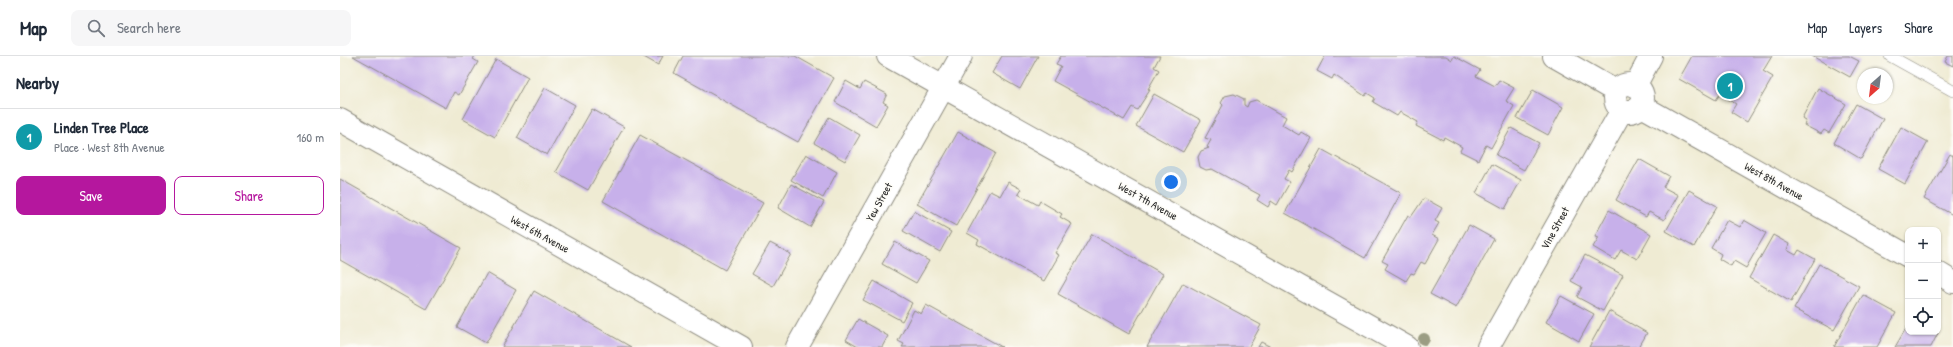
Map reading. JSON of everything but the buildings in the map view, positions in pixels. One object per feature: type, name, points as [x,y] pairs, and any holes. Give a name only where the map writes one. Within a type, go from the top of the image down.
[{"type":"street","name":"West 7th Avenue","points":[[888,56],[1407,347]]},
{"type":"street","name":"Yew Street","points":[[797,347],[961,56]]},
{"type":"street","name":"West 8th Avenue","points":[[1554,56],[1905,254]]},
{"type":"street","name":"Vine Street","points":[[1488,347],[1651,56]]},
{"type":"street","name":"West 6th Avenue","points":[[340,120],[741,347]]},
{"type":"street","points":[[1941,275],[1953,282]]},
{"type":"lane","points":[[1890,56],[1953,91]]},
{"type":"place","name":"Linden Tree Place","points":[[1730,86]]}]
